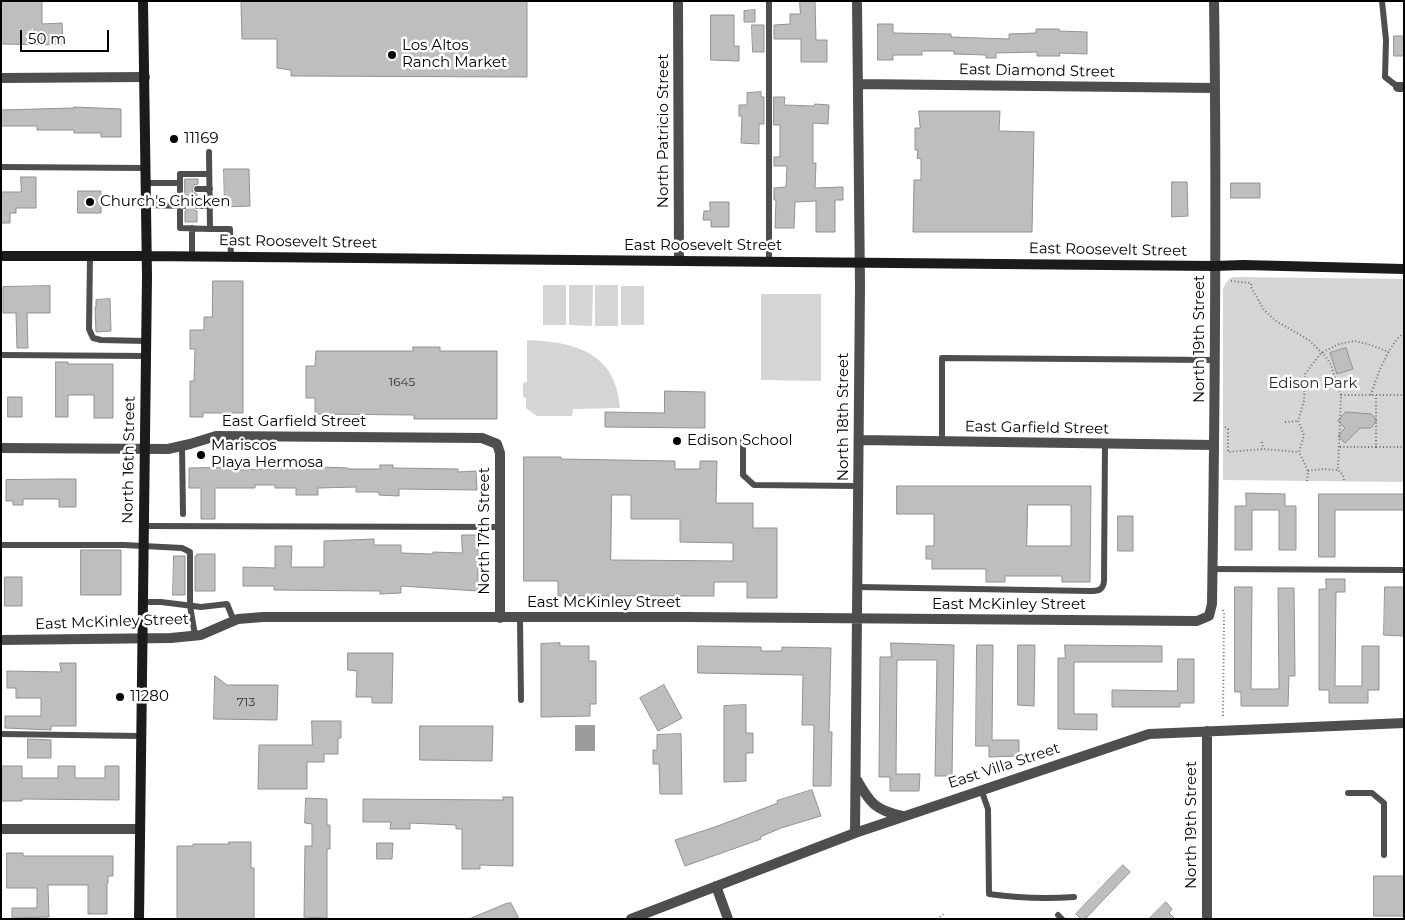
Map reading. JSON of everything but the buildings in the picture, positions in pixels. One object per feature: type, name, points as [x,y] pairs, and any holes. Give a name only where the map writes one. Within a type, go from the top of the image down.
[{"type":"street","name":"North 16th Street","points":[[138,919],[146,341],[146,168],[143,1]]},
{"type":"street","name":"North Patricio Street","points":[[678,1],[679,261]]},
{"type":"street","name":"North 18th Street","points":[[855,833],[860,263],[857,1]]},
{"type":"street","name":"North 19th Street","points":[[1208,616],[1212,604],[1215,360],[1216,88],[1214,1]]},
{"type":"street","points":[[1,78],[145,77]]},
{"type":"street","name":"East Diamond Street","points":[[858,84],[1216,88]]},
{"type":"street","name":"East Roosevelt Street","points":[[1,256],[231,256],[1404,268]]},
{"type":"street","name":"East Garfield Street","points":[[1,448],[168,449],[216,436],[482,438],[497,444]]},
{"type":"street","name":"East Garfield Street","points":[[859,440],[1214,445]]},
{"type":"street","name":"North 17th Street","points":[[497,444],[500,453],[500,618]]},
{"type":"street","name":"East McKinley Street","points":[[1,640],[170,638],[201,635],[234,620],[262,617],[687,617],[1197,621],[1208,616]]},
{"type":"street","name":"East Villa Street","points":[[631,919],[855,833],[1149,734],[1404,723]]},
{"type":"street","name":"North 19th Street","points":[[1207,731],[1207,919]]},
{"type":"street","points":[[856,778],[871,802],[885,812],[903,816]]},
{"type":"street","points":[[1,829],[139,829]]},
{"type":"street","points":[[716,886],[728,919]]},
{"type":"lane","points":[[769,1],[769,261]]},
{"type":"lane","points":[[1382,1],[1386,40],[1385,77],[1401,87]]},
{"type":"lane","points":[[210,152],[210,229]]},
{"type":"lane","points":[[1,167],[146,168]]},
{"type":"lane","points":[[210,174],[180,174],[182,206],[180,228],[230,229],[231,256]]},
{"type":"lane","points":[[146,183],[181,187]]},
{"type":"lane","points":[[197,188],[210,188]]},
{"type":"lane","points":[[146,205],[182,206]]},
{"type":"lane","points":[[197,206],[210,206]]},
{"type":"lane","points":[[192,228],[192,256]]},
{"type":"lane","points":[[90,256],[89,329],[93,338],[101,340],[146,341]]},
{"type":"lane","points":[[1,355],[145,356]]},
{"type":"lane","points":[[942,441],[942,358],[1215,360]]},
{"type":"lane","points":[[743,441],[743,475],[754,485],[858,486]]},
{"type":"lane","points":[[858,587],[1100,590],[1104,581],[1105,444]]},
{"type":"lane","points":[[182,446],[182,514]]},
{"type":"lane","points":[[143,526],[500,528]]},
{"type":"lane","points":[[1,545],[182,548],[190,552],[190,606],[195,635]]},
{"type":"lane","points":[[1212,570],[1404,570]]},
{"type":"lane","points":[[142,602],[201,607],[228,604],[234,620]]},
{"type":"lane","points":[[520,618],[521,700]]},
{"type":"lane","points":[[1,734],[140,736]]},
{"type":"lane","points":[[981,789],[988,809],[989,894],[1014,898],[1046,899],[1074,897]]},
{"type":"lane","points":[[1348,793],[1372,793],[1384,803],[1384,855]]},
{"type":"path","points":[[1231,281],[1251,283],[1251,288],[1264,310],[1276,321],[1309,340],[1326,357],[1331,365],[1341,395],[1338,470]]},
{"type":"path","points":[[1371,395],[1389,352],[1400,335],[1404,333]]},
{"type":"path","points":[[1307,481],[1308,471],[1299,452],[1304,436],[1298,421],[1304,401],[1306,374],[1321,353],[1339,344],[1354,342],[1368,344],[1389,352]]},
{"type":"path","points":[[1304,385],[1337,384]]},
{"type":"path","points":[[1341,395],[1404,395]]},
{"type":"path","points":[[1376,395],[1376,447]]},
{"type":"path","points":[[1284,422],[1298,421]]},
{"type":"path","points":[[1225,427],[1228,429],[1228,452],[1262,449],[1299,452]]},
{"type":"path","points":[[1262,442],[1262,449]]},
{"type":"path","points":[[1340,447],[1404,448]]},
{"type":"path","points":[[1308,471],[1322,469],[1338,470],[1343,475],[1344,481]]},
{"type":"path","points":[[1223,610],[1223,718]]},
{"type":"path","points":[[936,919],[945,913]]},
{"type":"green space","name":"Edison Park","points":[[1234,277],[1404,279],[1404,482],[1223,480],[1223,288],[1229,279]]},
{"type":"green space","points":[[543,285],[566,285],[566,325],[543,325]]},
{"type":"green space","points":[[569,285],[593,285],[592,326],[569,325]]},
{"type":"green space","points":[[595,285],[618,285],[618,326],[595,326]]},
{"type":"green space","points":[[621,286],[644,286],[644,325],[621,325]]},
{"type":"green space","points":[[761,294],[821,294],[821,381],[761,380]]},
{"type":"green space","points":[[527,340],[545,341],[576,348],[590,354],[601,362],[611,374],[617,389],[620,408],[573,409],[572,416],[537,416],[526,408],[526,398],[523,397],[523,383],[527,382]]},
{"type":"shaded area","points":[[575,725],[595,725],[595,751],[575,751]]},
{"type":"place","name":"Los Altos Ranch Market","points":[[392,55]]},
{"type":"place","name":"11169","points":[[174,139]]},
{"type":"place","name":"Church's Chicken","points":[[90,202]]},
{"type":"place","name":"Edison School","points":[[677,441]]},
{"type":"place","name":"Mariscos Playa Hermosa","points":[[201,455]]},
{"type":"place","name":"11280","points":[[120,697]]}]
